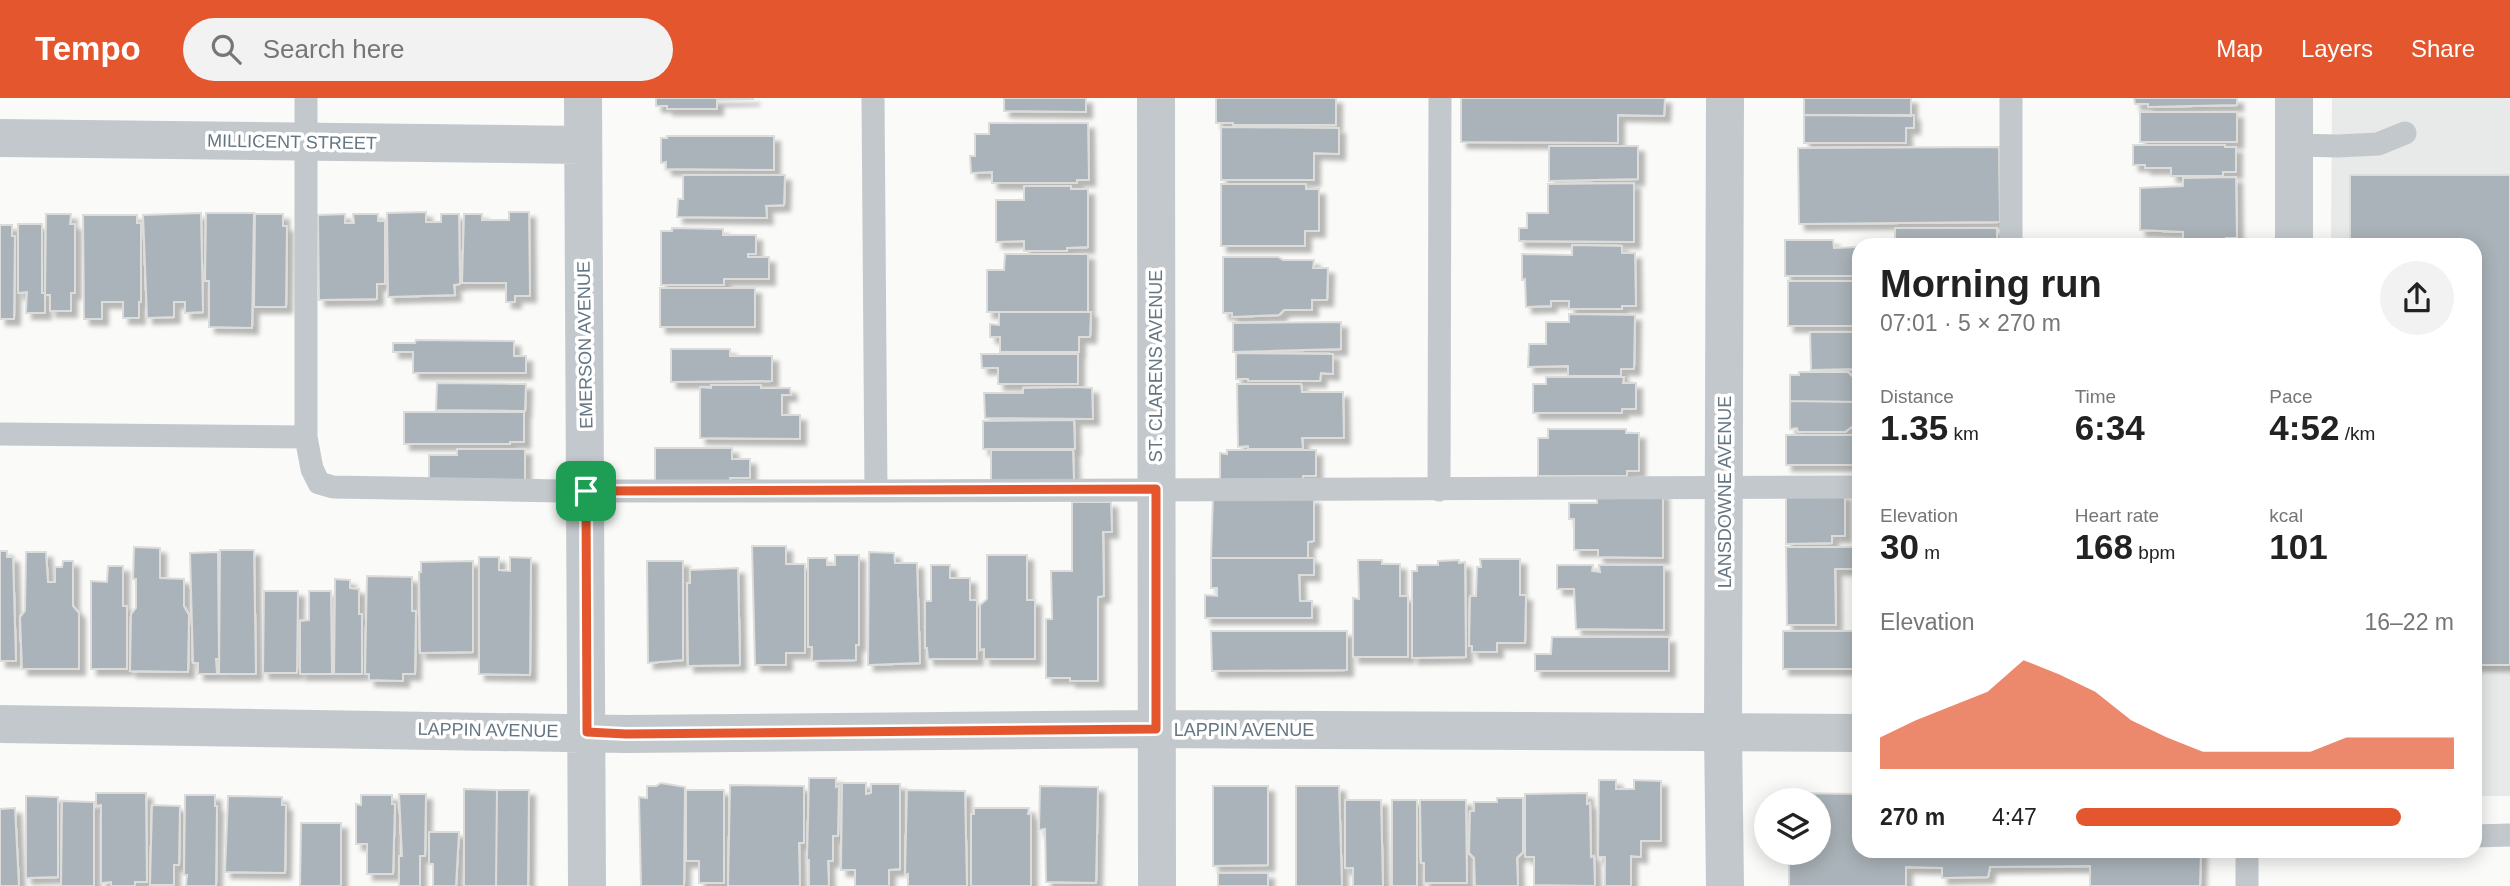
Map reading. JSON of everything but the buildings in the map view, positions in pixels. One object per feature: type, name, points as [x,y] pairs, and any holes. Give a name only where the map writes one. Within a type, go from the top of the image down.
[{"type":"street","name":"EMERSON AVENUE","points":[[583,98],[587,886]]},
{"type":"street","name":"ST. CLARENS AVENUE","points":[[1156,98],[1157,886]]},
{"type":"street","name":"LANSDOWNE AVENUE","points":[[1725,886],[1723,732],[1726,98]]},
{"type":"street","points":[[2294,98],[2294,238]]},
{"type":"street","name":"MILLICENT STREET","points":[[0,138],[583,145]]},
{"type":"street","name":"LAPPIN AVENUE","points":[[0,724],[640,734],[1156,729],[1852,733]]},
{"type":"lane","points":[[306,98],[306,437],[312,469],[319,483],[332,487],[586,491],[1439,491],[1852,487]]},
{"type":"lane","points":[[873,98],[876,491]]},
{"type":"lane","points":[[1439,491],[1440,98]]},
{"type":"lane","points":[[2011,98],[2011,238]]},
{"type":"lane","points":[[2294,145],[2378,144],[2404,133]]},
{"type":"lane","points":[[0,433],[306,437]]},
{"type":"lane","points":[[2482,836],[2510,835]]},
{"type":"lane","points":[[2247,858],[2247,886]]},
{"type":"shaded area","points":[[2332,98],[2510,98],[2510,796],[2482,796],[2482,238],[2331,238]]},
{"type":"route","points":[[1156,489],[1156,729],[626,734],[587,732],[586,491],[1156,489]]}]
